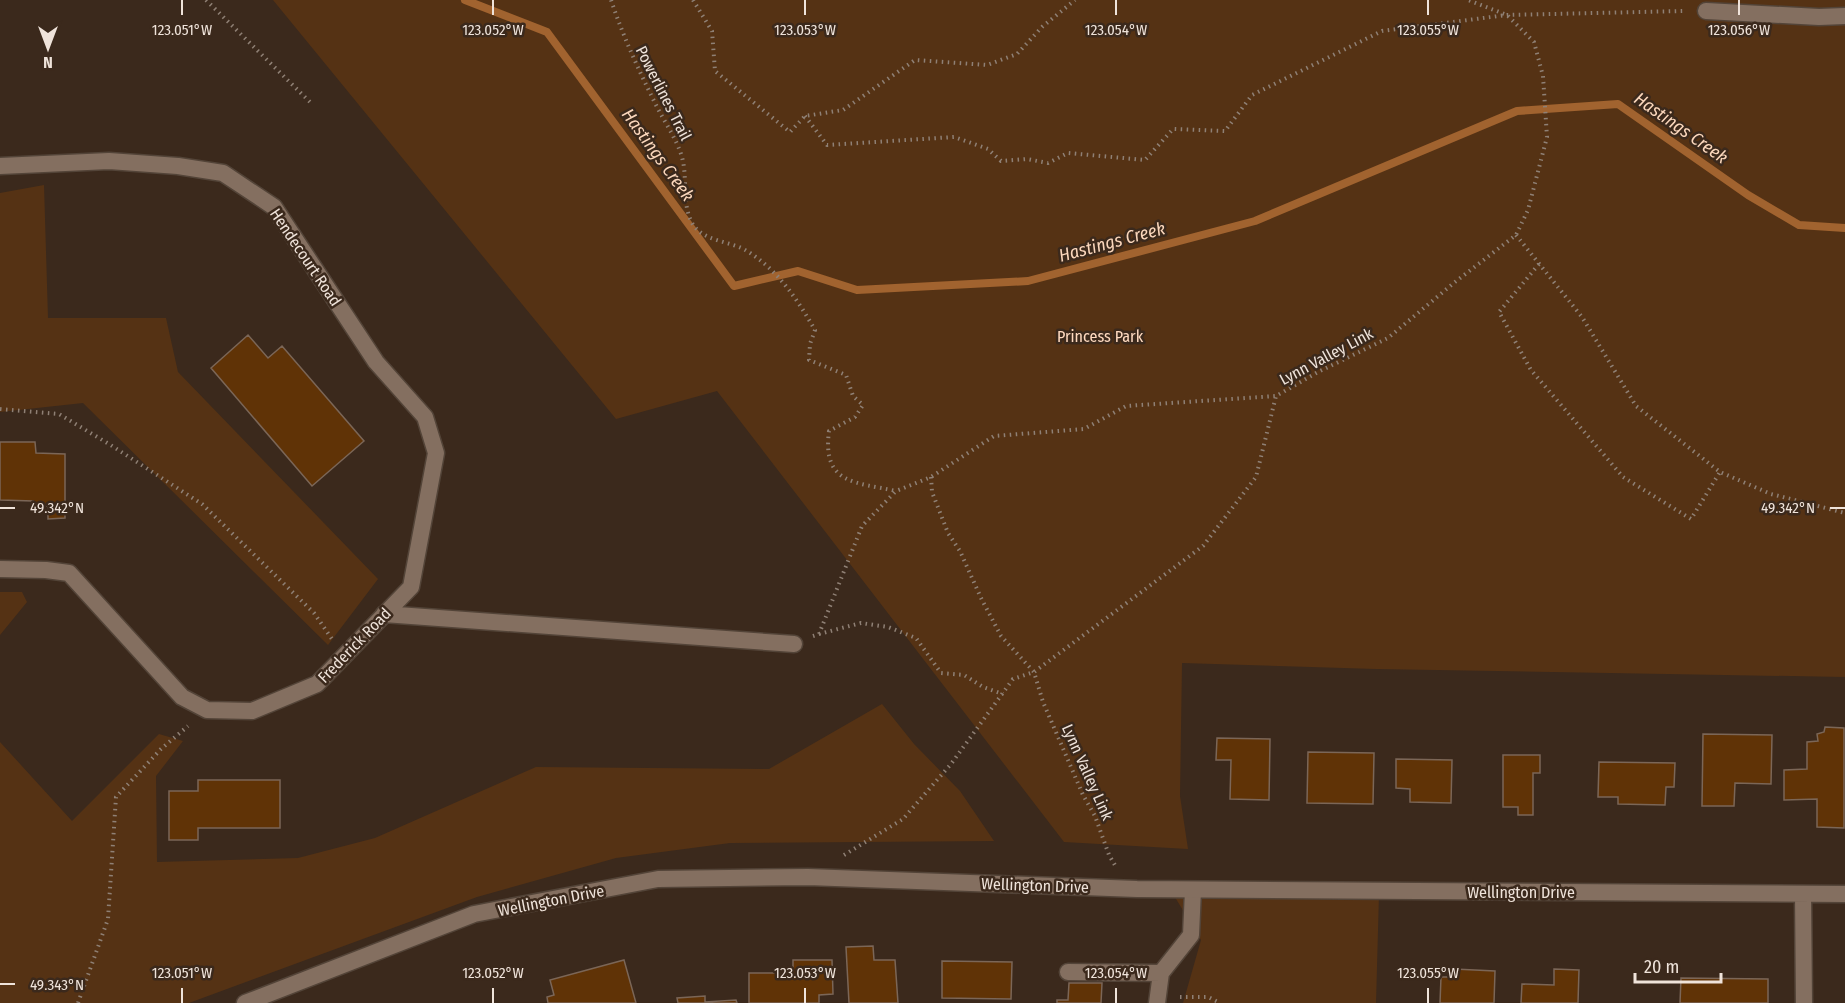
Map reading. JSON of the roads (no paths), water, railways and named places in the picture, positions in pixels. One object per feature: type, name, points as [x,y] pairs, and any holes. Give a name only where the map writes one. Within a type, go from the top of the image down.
[{"type":"street","points":[[1706,11],[1820,17],[1845,15]]},
{"type":"street","name":"Hendecourt Road","points":[[0,166],[109,161],[178,166],[223,173],[274,207],[376,362],[424,417]]},
{"type":"street","name":"Frederick Road","points":[[0,569],[69,573],[182,697],[207,710],[252,711],[317,684],[411,587],[436,453],[424,417]]},
{"type":"street","points":[[384,614],[794,644]]},
{"type":"street","name":"Wellington Drive","points":[[245,1003],[474,914],[658,879],[808,877],[1137,890],[1845,894]]},
{"type":"street","points":[[1157,1000],[1161,973],[1191,935],[1193,890]]},
{"type":"street","points":[[1803,894],[1804,1003]]},
{"type":"street","points":[[1068,972],[1161,973]]},
{"type":"waterway","name":"Hastings Creek","points":[[465,0],[547,32],[734,286],[798,271],[857,290],[1028,281],[1255,221],[1517,111],[1618,104],[1748,195],[1799,225],[1845,228]]},
{"type":"park label","name":"Princess Park","points":[[1100,336]]}]
